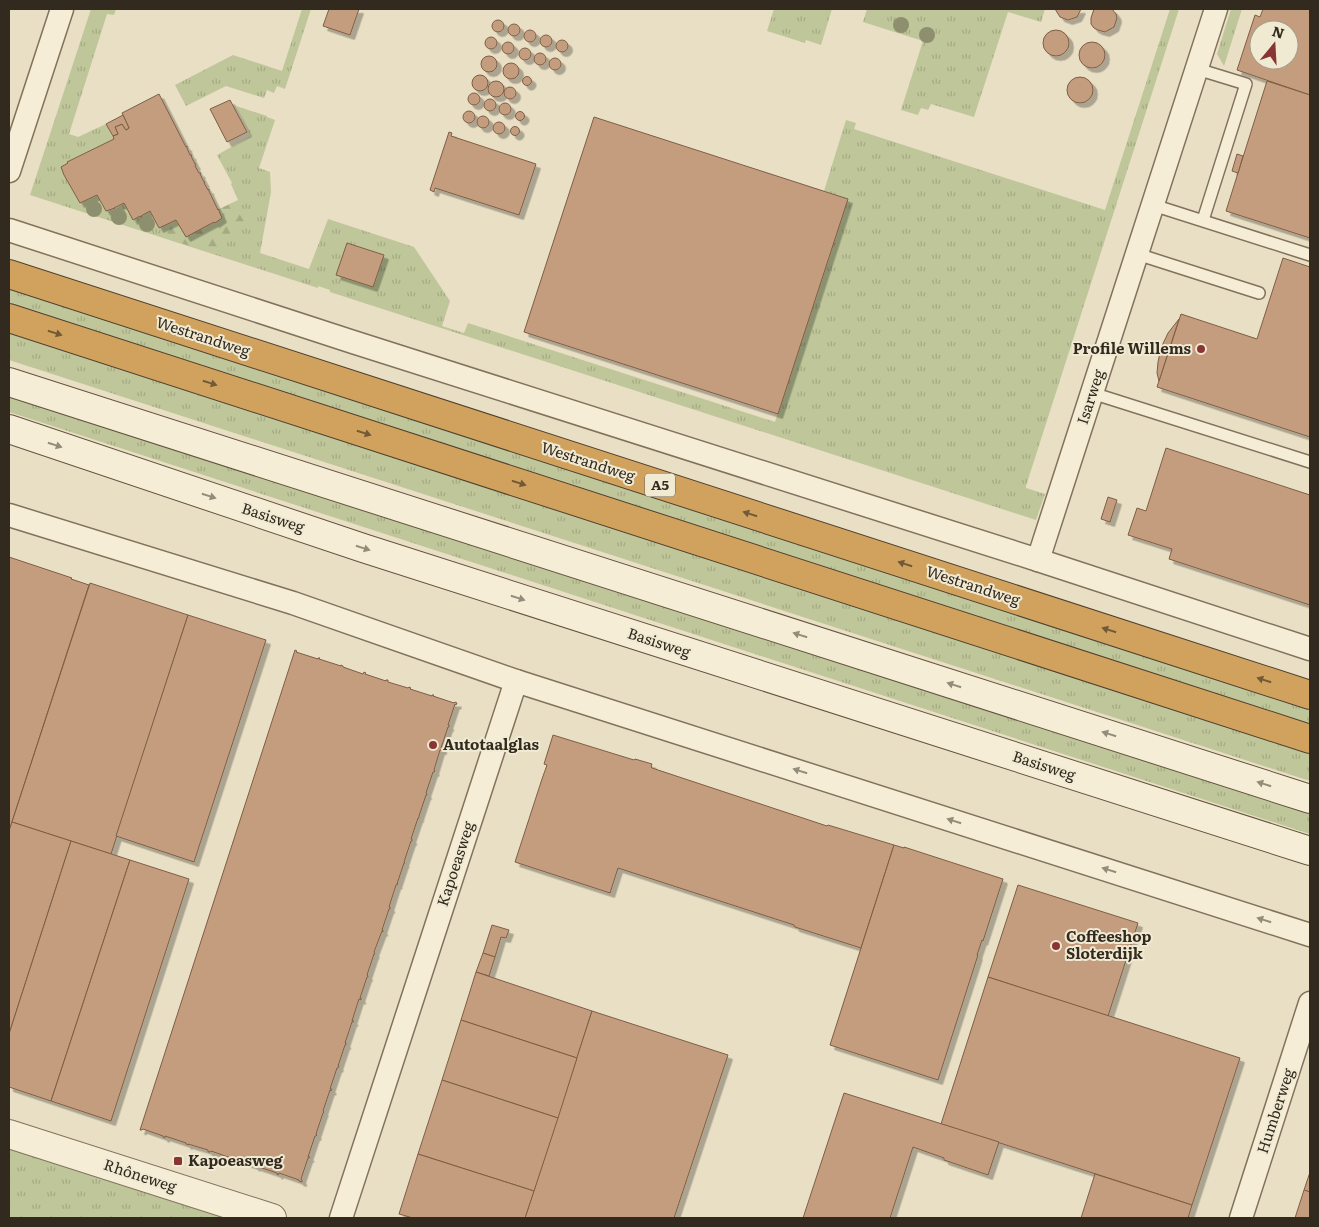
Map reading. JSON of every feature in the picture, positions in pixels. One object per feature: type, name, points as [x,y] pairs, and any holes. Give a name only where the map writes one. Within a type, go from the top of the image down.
[{"type":"highway","name":"Westrandweg","points":[[9,274],[1310,696]]},
{"type":"highway","points":[[9,318],[1310,739]]},
{"type":"main road","points":[[9,382],[1310,799]]},
{"type":"main road","name":"Basisweg","points":[[9,430],[363,548],[1310,851]]},
{"type":"main road","name":"Rhôneweg","points":[[9,1134],[272,1218]]},
{"type":"street","points":[[9,171],[62,9]]},
{"type":"street","name":"Isarweg","points":[[1038,560],[1216,9]]},
{"type":"street","points":[[9,230],[1310,649]]},
{"type":"street","points":[[9,515],[292,603],[516,680],[1310,935]]},
{"type":"street","name":"Kapoeasweg","points":[[340,1218],[516,680]]},
{"type":"street","name":"Humberweg","points":[[1241,1218],[1310,1003]]},
{"type":"lane","points":[[1197,69],[1246,84],[1203,220]]},
{"type":"lane","points":[[1153,205],[1310,254]]},
{"type":"lane","points":[[1137,254],[1258,293]]},
{"type":"lane","points":[[1092,393],[1310,462]]},
{"type":"green space","points":[[91,9],[116,9],[114,15],[107,14],[69,134],[78,137],[106,124],[114,139],[67,162],[76,196],[80,203],[97,195],[106,211],[115,209],[124,203],[133,220],[150,211],[159,228],[166,225],[182,230],[186,236],[222,218],[219,209],[238,200],[232,183],[217,155],[251,136],[236,106],[275,120],[259,168],[270,172],[271,192],[260,253],[309,269],[328,219],[414,247],[450,301],[442,326],[464,333],[468,323],[775,422],[847,199],[824,191],[846,120],[856,123],[854,129],[1105,210],[1170,9],[1179,9],[1026,486],[1026,488],[1045,494],[1036,520],[330,292],[330,290],[318,286],[318,288],[30,195]]},
{"type":"green space","points":[[302,9],[311,9],[285,89],[277,86],[274,93],[267,90],[264,98],[226,86],[186,106],[175,85],[233,55],[282,71]]},
{"type":"green space","points":[[774,9],[832,9],[821,45],[806,40],[805,43],[767,31]]},
{"type":"green space","points":[[867,9],[1045,9],[1041,22],[1008,12],[974,117],[931,104],[928,110],[921,108],[918,115],[901,110],[923,41],[863,22]]},
{"type":"green space","points":[[1231,9],[1242,9],[1224,66],[1217,54]]},
{"type":"green space","points":[[232,203],[244,221],[219,243],[216,254],[171,240],[163,226],[176,220],[186,236],[222,218],[218,210]]},
{"type":"green space","points":[[9,286],[1310,703],[1310,781],[9,360]]},
{"type":"green space","points":[[9,392],[1310,813],[1310,834],[9,412]]},
{"type":"green space","points":[[9,1147],[226,1218],[9,1218]]},
{"type":"building","points":[[329,9],[359,9],[350,35],[323,26]]},
{"type":"building","points":[[1055,9],[1081,9],[1077,17],[1068,20],[1060,17]]},
{"type":"building","points":[[1094,9],[1112,9],[1117,18],[1114,27],[1105,32],[1094,28],[1091,24],[1091,18]]},
{"type":"building","points":[[1263,9],[1310,9],[1310,95],[1237,70],[1249,33],[1249,70],[1299,70],[1299,20],[1253,20],[1255,15],[1260,17]]},
{"type":"building","points":[[496,20],[500,20],[504,26],[500,32],[496,32],[492,28],[492,24]]},
{"type":"building","points":[[512,24],[516,24],[520,30],[516,36],[512,36],[508,32],[508,28]]},
{"type":"building","points":[[528,30],[532,30],[536,36],[532,42],[528,42],[524,38],[524,34]]},
{"type":"building","points":[[1056,30],[1065,34],[1069,43],[1065,52],[1056,56],[1047,52],[1043,43],[1047,34]]},
{"type":"building","points":[[544,35],[548,35],[552,41],[548,47],[544,47],[540,43],[540,39]]},
{"type":"building","points":[[489,37],[493,37],[497,43],[493,49],[489,49],[485,45],[485,41]]},
{"type":"building","points":[[560,40],[564,40],[568,46],[564,52],[560,52],[556,48],[556,44]]},
{"type":"building","points":[[506,42],[510,42],[514,48],[510,54],[506,54],[502,50],[502,46]]},
{"type":"building","points":[[1092,42],[1101,46],[1105,55],[1101,64],[1092,68],[1083,64],[1079,55],[1083,46]]},
{"type":"building","points":[[523,48],[527,48],[531,54],[527,60],[523,60],[519,56],[519,52]]},
{"type":"building","points":[[538,53],[542,53],[546,59],[542,65],[538,65],[534,61],[534,57]]},
{"type":"building","points":[[486,56],[492,56],[497,61],[495,70],[486,72],[481,67],[481,61]]},
{"type":"building","points":[[553,58],[557,58],[561,64],[557,70],[553,70],[549,66],[549,62]]},
{"type":"building","points":[[508,63],[514,63],[519,68],[517,77],[508,79],[503,74],[503,68]]},
{"type":"building","points":[[480,75],[488,83],[480,91],[472,83]]},
{"type":"building","points":[[527,77],[531,81],[527,85],[523,81]]},
{"type":"building","points":[[1080,77],[1089,81],[1093,90],[1089,99],[1080,103],[1071,99],[1067,90],[1071,81]]},
{"type":"building","points":[[496,81],[504,89],[496,97],[488,89]]},
{"type":"building","points":[[1267,81],[1310,95],[1310,238],[1226,211]]},
{"type":"building","points":[[508,87],[512,87],[516,93],[512,99],[508,99],[504,95],[504,91]]},
{"type":"building","points":[[472,93],[476,93],[480,99],[476,105],[472,105],[468,101],[468,97]]},
{"type":"building","points":[[159,94],[190,155],[192,155],[195,166],[199,173],[201,173],[204,183],[209,189],[222,218],[186,237],[176,220],[159,228],[150,211],[133,220],[124,203],[106,211],[97,195],[80,203],[61,167],[67,162],[114,139],[113,136],[118,134],[115,127],[122,124],[126,130],[129,128],[122,113]]},
{"type":"building","points":[[488,99],[492,99],[496,105],[492,111],[488,111],[484,107],[484,103]]},
{"type":"building","points":[[230,100],[247,132],[227,142],[210,109]]},
{"type":"building","points":[[503,103],[507,103],[511,109],[507,115],[503,115],[499,111],[499,107]]},
{"type":"building","points":[[467,111],[471,111],[475,117],[471,123],[467,123],[463,119],[463,115]]},
{"type":"building","points":[[520,112],[524,116],[520,120],[516,116]]},
{"type":"building","points":[[123,115],[129,128],[126,130],[122,124],[115,127],[118,134],[113,136],[106,124]]},
{"type":"building","points":[[481,116],[485,116],[489,122],[485,128],[481,128],[477,124],[477,120]]},
{"type":"building","points":[[594,117],[848,199],[778,414],[524,332]]},
{"type":"building","points":[[497,122],[501,122],[505,128],[501,134],[497,134],[493,130],[493,126]]},
{"type":"building","points":[[515,127],[519,131],[515,135],[511,131]]},
{"type":"building","points":[[449,132],[452,133],[451,136],[536,164],[519,215],[435,188],[434,192],[430,190]]},
{"type":"building","points":[[1237,154],[1243,156],[1238,173],[1232,171]]},
{"type":"building","points":[[347,243],[384,255],[373,287],[336,275]]},
{"type":"building","points":[[1283,258],[1310,267],[1310,437],[1157,387],[1181,314],[1257,339]]},
{"type":"building","points":[[1179,319],[1159,381],[1157,373],[1161,348],[1168,333]]},
{"type":"building","points":[[1166,448],[1310,495],[1310,605],[1169,559],[1172,549],[1128,535],[1137,508],[1146,511]]},
{"type":"building","points":[[1108,497],[1117,500],[1110,522],[1101,519]]},
{"type":"building","points":[[9,557],[89,585],[9,831]]},
{"type":"building","points":[[90,583],[188,615],[111,854],[12,822]]},
{"type":"building","points":[[188,615],[266,640],[194,862],[116,836]]},
{"type":"building","points":[[295,650],[296,652],[320,658],[363,674],[364,672],[386,681],[388,680],[388,682],[457,703],[448,725],[442,750],[440,750],[435,771],[426,793],[427,795],[411,839],[412,841],[398,884],[396,885],[383,932],[374,952],[361,1000],[359,999],[352,1021],[354,1021],[352,1022],[330,1089],[332,1089],[330,1090],[317,1135],[308,1157],[310,1157],[301,1179],[302,1182],[165,1136],[165,1138],[143,1129],[140,1130]]},
{"type":"building","points":[[553,735],[652,764],[652,768],[827,826],[894,845],[861,948],[618,868],[610,893],[515,862],[547,765],[544,764]]},
{"type":"building","points":[[12,822],[71,841],[9,1034],[9,831]]},
{"type":"building","points":[[71,841],[130,860],[51,1101],[9,1087],[9,1034]]},
{"type":"building","points":[[894,845],[1003,879],[938,1080],[830,1045]]},
{"type":"building","points":[[130,860],[189,879],[111,1121],[51,1101]]},
{"type":"building","points":[[1018,885],[1138,923],[1108,1016],[988,977]]},
{"type":"building","points":[[492,925],[509,930],[506,938],[501,937],[495,957],[483,953]]},
{"type":"building","points":[[483,953],[495,957],[489,976],[476,972]]},
{"type":"building","points":[[476,972],[592,1011],[577,1058],[461,1020]]},
{"type":"building","points":[[988,977],[1240,1058],[1192,1205],[941,1124]]},
{"type":"building","points":[[592,1011],[728,1055],[674,1218],[525,1218]]},
{"type":"building","points":[[461,1020],[577,1058],[558,1118],[442,1080]]},
{"type":"building","points":[[442,1080],[558,1118],[534,1191],[418,1154]]},
{"type":"building","points":[[844,1093],[999,1142],[988,1175],[913,1147],[890,1218],[803,1218]]},
{"type":"building","points":[[418,1154],[534,1191],[525,1218],[413,1218],[399,1214]]},
{"type":"building","points":[[1310,1172],[1310,1192],[1304,1190]]},
{"type":"building","points":[[1095,1174],[1192,1205],[1188,1218],[1081,1218]]},
{"type":"building","points":[[1304,1190],[1310,1192],[1310,1218],[1295,1218]]},
{"type":"place","name":"Profile Willems","points":[[1201,349]]},
{"type":"place","name":"Autotaalglas","points":[[433,745]]},
{"type":"place","name":"Coffeeshop Sloterdijk","points":[[1056,946]]},
{"type":"place","name":"Kapoeasweg","points":[[178,1161]]}]
